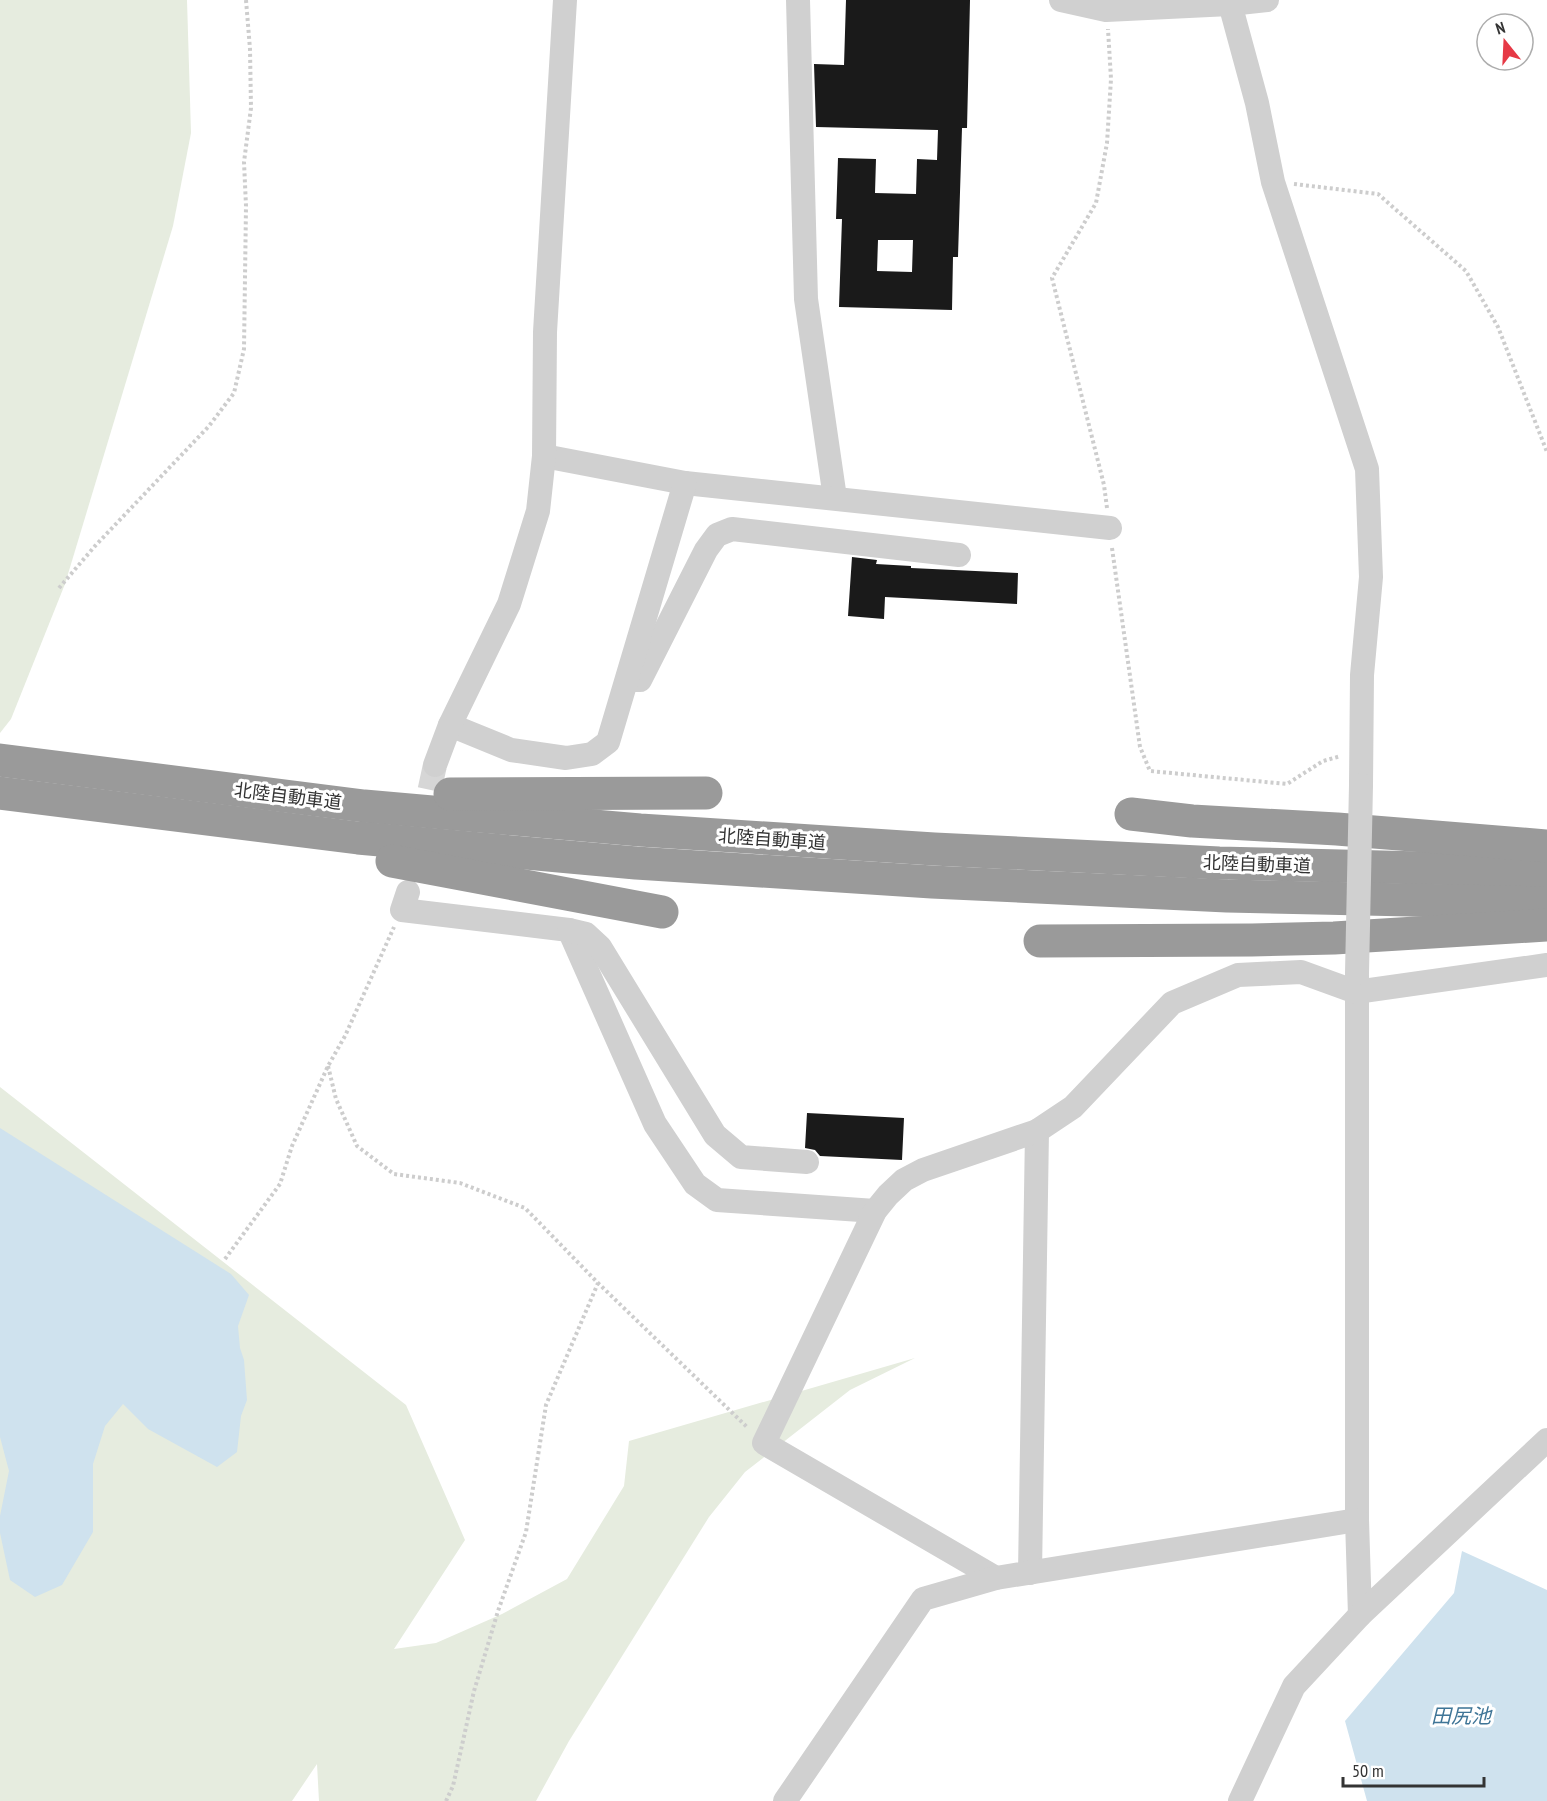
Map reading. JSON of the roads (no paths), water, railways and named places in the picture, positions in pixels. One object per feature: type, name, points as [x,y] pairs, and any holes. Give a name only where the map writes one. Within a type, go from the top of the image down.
[{"type":"highway","name":"北陸自動車道","points":[[0,760],[364,806],[640,830],[923,849],[1219,864],[1547,871]]},
{"type":"highway","points":[[95,772],[382,792],[483,795],[706,793]]},
{"type":"highway","name":"北陸自動車道","points":[[0,793],[358,838],[636,863],[932,882],[1216,896],[1547,903]]},
{"type":"highway","points":[[0,802],[348,852],[662,912]]},
{"type":"highway","points":[[1131,814],[1192,821],[1337,829],[1547,846]]},
{"type":"highway","points":[[1040,940],[1334,939],[1547,925]]},
{"type":"street","points":[[435,765],[450,725],[509,604],[538,511],[544,456],[545,332],[565,0]]},
{"type":"street","points":[[798,0],[806,299],[835,498]]},
{"type":"street","points":[[1061,0],[1106,10],[1267,0]]},
{"type":"street","points":[[1229,2],[1257,103],[1273,182],[1367,469],[1371,577],[1362,675],[1357,982],[1357,1520],[1360,1615]]},
{"type":"street","points":[[544,456],[685,483],[1110,528]]},
{"type":"street","points":[[450,725],[511,750],[566,758],[591,754],[608,742],[685,483]]},
{"type":"street","points":[[627,681],[640,680],[706,550],[717,535],[732,529],[959,555]]},
{"type":"street","points":[[405,901],[586,934],[600,947],[715,1136],[741,1157],[807,1162]]},
{"type":"street","points":[[569,930],[655,1124],[696,1184],[717,1200],[875,1211]]},
{"type":"street","points":[[996,1578],[764,1443],[875,1211],[888,1195],[904,1180],[923,1170],[1037,1131],[1073,1107],[1172,1003],[1238,975],[1301,972],[1357,982],[1547,965]]},
{"type":"street","points":[[1030,1573],[1037,1131]]},
{"type":"street","points":[[1240,1801],[1294,1686],[1360,1615],[1547,1440]]},
{"type":"street","points":[[785,1801],[923,1599],[996,1578],[1357,1520]]},
{"type":"water","points":[[0,1128],[231,1274],[249,1295],[238,1326],[240,1348],[244,1360],[247,1400],[241,1416],[237,1452],[217,1467],[148,1429],[123,1404],[105,1426],[93,1464],[93,1532],[62,1585],[35,1597],[10,1580],[0,1533],[0,1516],[9,1471],[0,1437]]},
{"type":"water","name":"田尻池","points":[[1462,1551],[1547,1590],[1547,1801],[1367,1801],[1345,1721],[1454,1593]]},
{"type":"tunnel","points":[[422,825],[435,765]]}]
